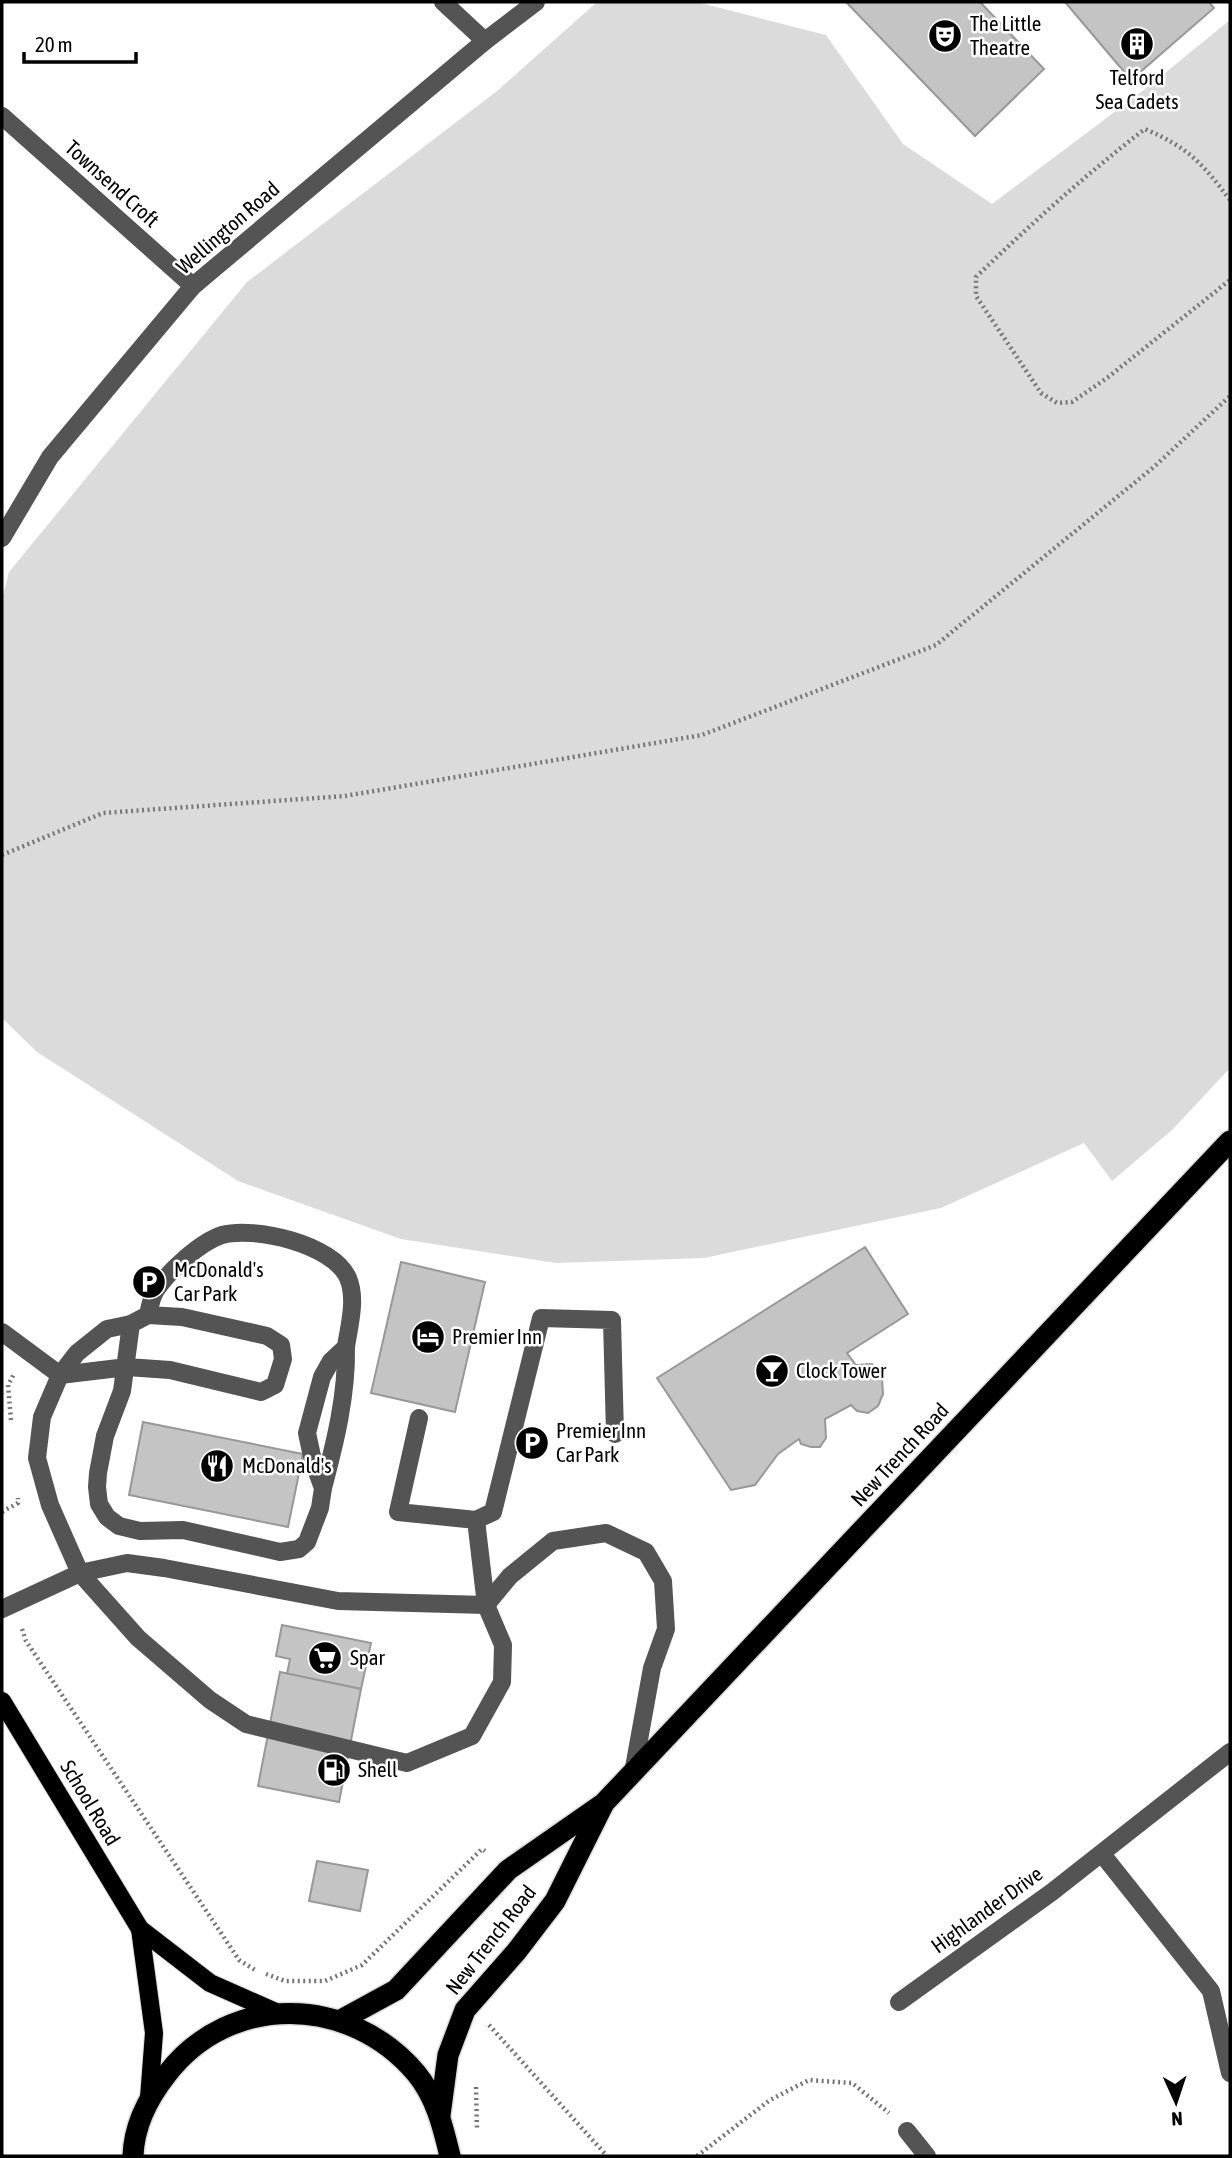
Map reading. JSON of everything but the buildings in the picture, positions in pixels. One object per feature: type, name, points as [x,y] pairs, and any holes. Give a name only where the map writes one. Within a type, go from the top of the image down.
[{"type":"highway","name":"New Trench Road","points":[[341,2020],[396,1990],[508,1870],[604,1803],[1230,1141]]},
{"type":"highway","name":"New Trench Road","points":[[440,2115],[448,2055],[465,2010],[516,1952],[555,1901],[604,1803]]},
{"type":"highway","points":[[133,2156],[133,2143],[149,2098],[182,2055],[227,2026],[278,2012],[310,2013],[341,2020],[383,2042],[417,2074],[440,2115],[450,2156]]},
{"type":"main road","name":"School Road","points":[[2,1701],[140,1929],[210,1983],[278,2012]]},
{"type":"main road","name":"School Road","points":[[140,1929],[154,2033],[149,2098]]},
{"type":"street","points":[[443,2],[485,41]]},
{"type":"street","name":"Wellington Road","points":[[2,538],[50,457],[193,286],[485,41],[536,2]]},
{"type":"street","name":"Townsend Croft","points":[[2,116],[193,286]]},
{"type":"street","points":[[131,1324],[122,1391],[105,1436],[97,1487],[99,1504],[107,1517],[119,1527],[140,1531],[183,1530],[280,1552],[299,1549],[307,1542],[320,1508],[340,1415],[352,1298],[347,1278],[335,1260],[292,1241],[239,1233],[222,1235],[205,1242],[174,1269],[155,1291],[148,1315]]},
{"type":"street","points":[[2,1332],[60,1375],[127,1367],[170,1370],[261,1392],[275,1385],[283,1359],[281,1345],[267,1336],[181,1317],[148,1315],[131,1324],[107,1329],[77,1353],[60,1375],[43,1417],[37,1458],[51,1505],[80,1573],[138,1638],[210,1700],[246,1724],[407,1763],[472,1736],[502,1682],[503,1645],[486,1605],[477,1520]]},
{"type":"street","points":[[419,1418],[398,1512],[477,1520],[493,1513],[541,1318],[612,1320],[615,1434]]},
{"type":"street","points":[[323,1488],[307,1433],[323,1377],[331,1361],[346,1347]]},
{"type":"street","points":[[486,1605],[510,1576],[554,1541],[606,1533],[646,1552],[663,1581],[666,1629],[652,1668],[633,1773]]},
{"type":"street","points":[[2,1609],[80,1573],[127,1563],[338,1601],[486,1605]]},
{"type":"street","name":"Highlander Drive","points":[[899,2002],[1052,1892],[1230,1752]]},
{"type":"street","points":[[1102,1854],[1211,1991],[1230,2073]]},
{"type":"street","points":[[907,2131],[927,2156]]},
{"type":"path","points":[[1230,200],[1204,165],[1173,141],[1145,129],[1108,157],[976,277],[976,296],[1041,393],[1057,403],[1072,402],[1230,280]]},
{"type":"path","points":[[2,855],[103,813],[345,796],[702,735],[936,645],[1155,466],[1230,396]]},
{"type":"path","points":[[26,1641],[239,1960],[258,1971],[285,1980],[326,1982],[362,1965],[482,1849],[489,1854]]},
{"type":"path","points":[[485,2036],[492,2015]]},
{"type":"path","points":[[489,2025],[607,2156]]},
{"type":"path","points":[[697,2156],[770,2100],[809,2080],[852,2083],[884,2108],[907,2131]]},
{"type":"path","points":[[476,2085],[477,2133]]},
{"type":"shaded area","points":[[597,2],[697,2],[826,35],[903,144],[992,204],[1149,86],[1230,20],[1230,1068],[1172,1130],[1112,1181],[1084,1143],[941,1208],[704,1258],[556,1263],[401,1239],[238,1181],[37,1052],[2,1018],[2,599],[9,572],[247,282],[497,91]]},
{"type":"place","name":"The Little Theatre","points":[[945,36]]},
{"type":"place","name":"Telford Sea Cadets","points":[[1137,44]]},
{"type":"place","name":"McDonald's Car Park","points":[[149,1282]]},
{"type":"place","name":"Premier Inn","points":[[428,1337]]},
{"type":"place","name":"Clock Tower","points":[[772,1371]]},
{"type":"place","name":"Premier Inn Car Park","points":[[532,1443]]},
{"type":"place","name":"McDonald's","points":[[217,1466]]},
{"type":"place","name":"Spar","points":[[325,1658]]},
{"type":"place","name":"Shell","points":[[334,1770]]}]
